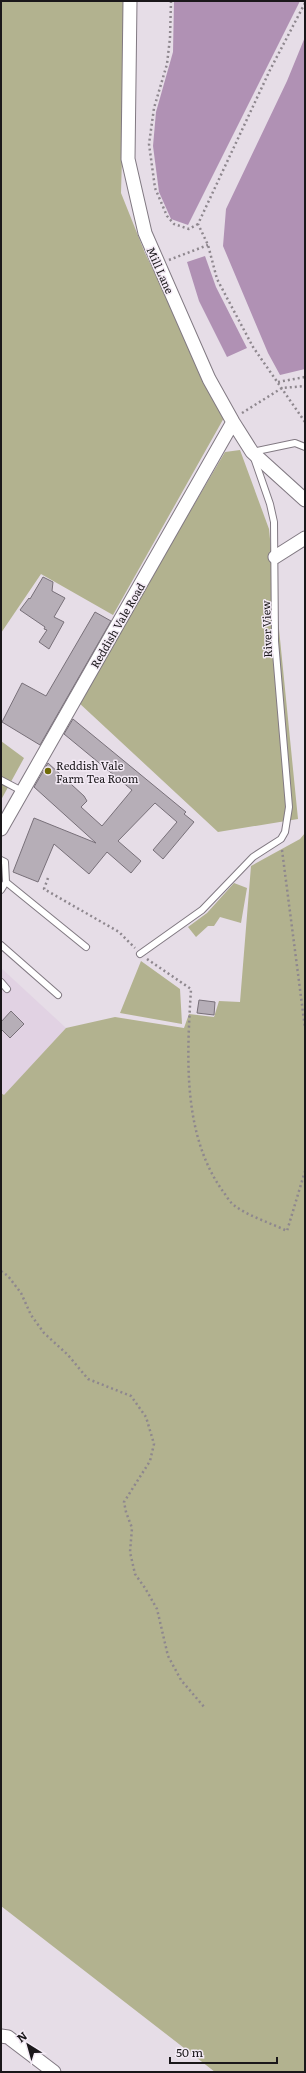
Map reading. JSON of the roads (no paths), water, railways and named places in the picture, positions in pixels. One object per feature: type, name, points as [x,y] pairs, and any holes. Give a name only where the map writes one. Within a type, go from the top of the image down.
[{"type":"street","name":"Mill Lane","points":[[130,1],[128,160],[145,233],[210,379],[233,422],[252,452],[305,500]]},
{"type":"street","name":"Reddish Vale Road","points":[[1,829],[233,422]]},
{"type":"street","points":[[275,557],[305,538]]},
{"type":"street","points":[[1,2036],[8,2037],[54,2072]]},
{"type":"lane","points":[[252,452],[295,443],[305,447]]},
{"type":"lane","name":"River View","points":[[140,954],[202,910],[253,856],[281,840],[285,832],[289,807],[275,640],[274,522],[270,504],[252,452]]},
{"type":"lane","points":[[1,780],[22,791]]},
{"type":"lane","points":[[1,860],[5,862],[6,882],[1,890]]},
{"type":"lane","points":[[6,882],[86,948]]},
{"type":"lane","points":[[1,945],[58,995]]},
{"type":"lane","points":[[1,982],[7,989]]},
{"type":"place","name":"Reddish Vale Farm Tea Room","points":[[48,771]]}]
